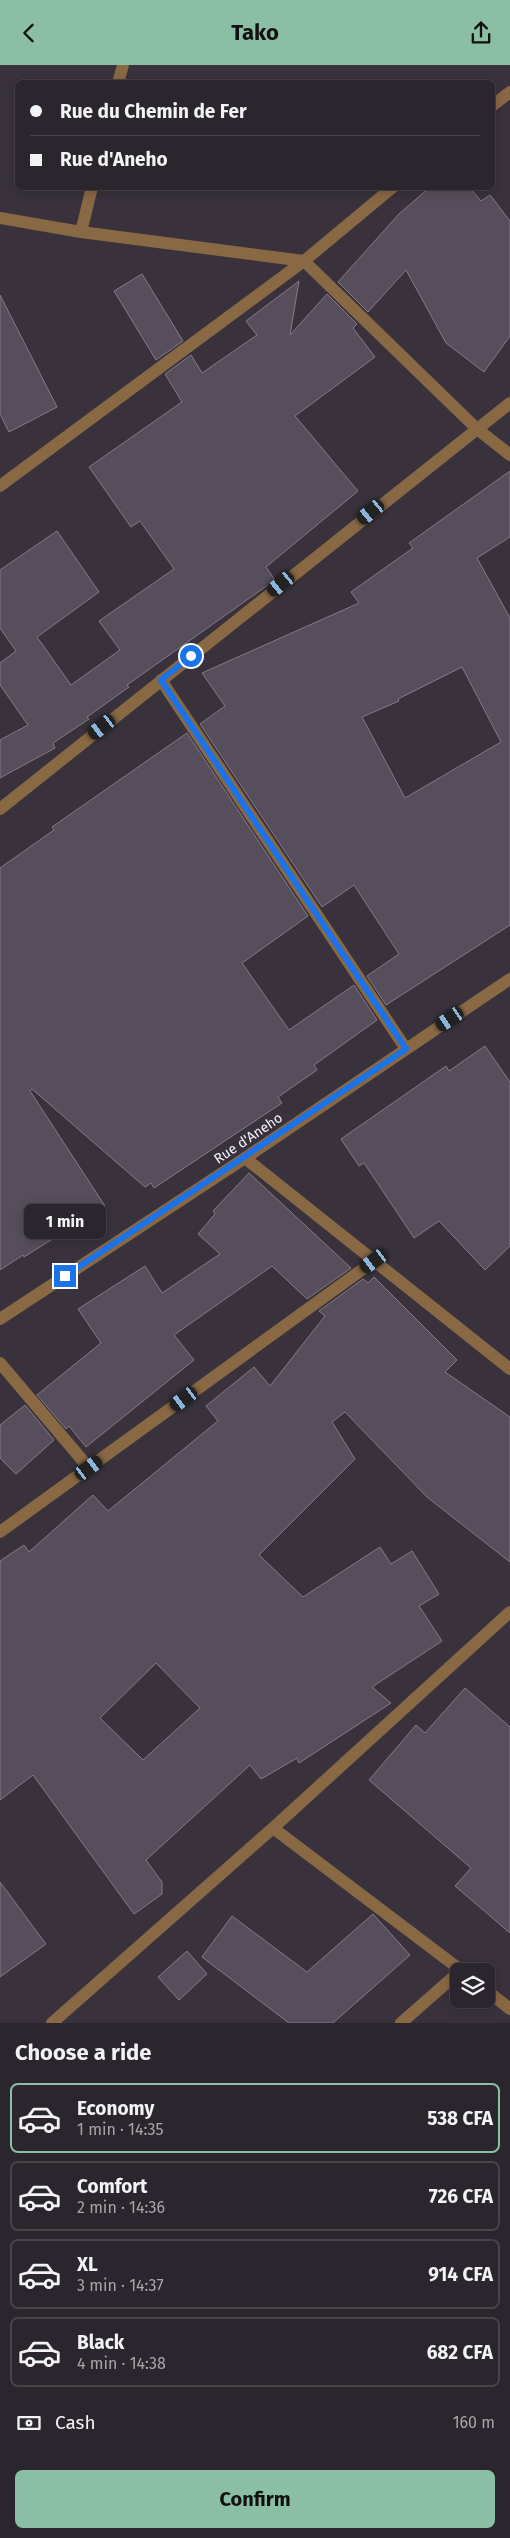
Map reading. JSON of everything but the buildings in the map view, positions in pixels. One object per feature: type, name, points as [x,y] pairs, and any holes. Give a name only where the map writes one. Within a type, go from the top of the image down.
[{"type":"street","points":[[119,80],[123,65]]},
{"type":"street","points":[[495,104],[510,92]]},
{"type":"street","points":[[81,233],[91,190]]},
{"type":"street","points":[[0,486],[304,261],[389,190]]},
{"type":"street","points":[[0,218],[81,233],[304,261],[476,428],[510,455]]},
{"type":"street","points":[[0,809],[476,428],[510,403]]},
{"type":"street","points":[[161,680],[406,1049]]},
{"type":"street","name":"Rue d'Aneho","points":[[0,1319],[245,1158],[510,979]]},
{"type":"street","points":[[245,1158],[510,1369]]},
{"type":"street","points":[[0,1532],[374,1261]]},
{"type":"street","points":[[0,1363],[89,1468]]},
{"type":"street","points":[[52,2023],[273,1828],[510,1612]]},
{"type":"street","points":[[273,1828],[450,1963]]},
{"type":"street","points":[[401,2023],[450,1980]]},
{"type":"street","points":[[495,1997],[510,2009]]},
{"type":"route","points":[[65,1276],[245,1158],[406,1049],[161,680],[191,656]]}]
